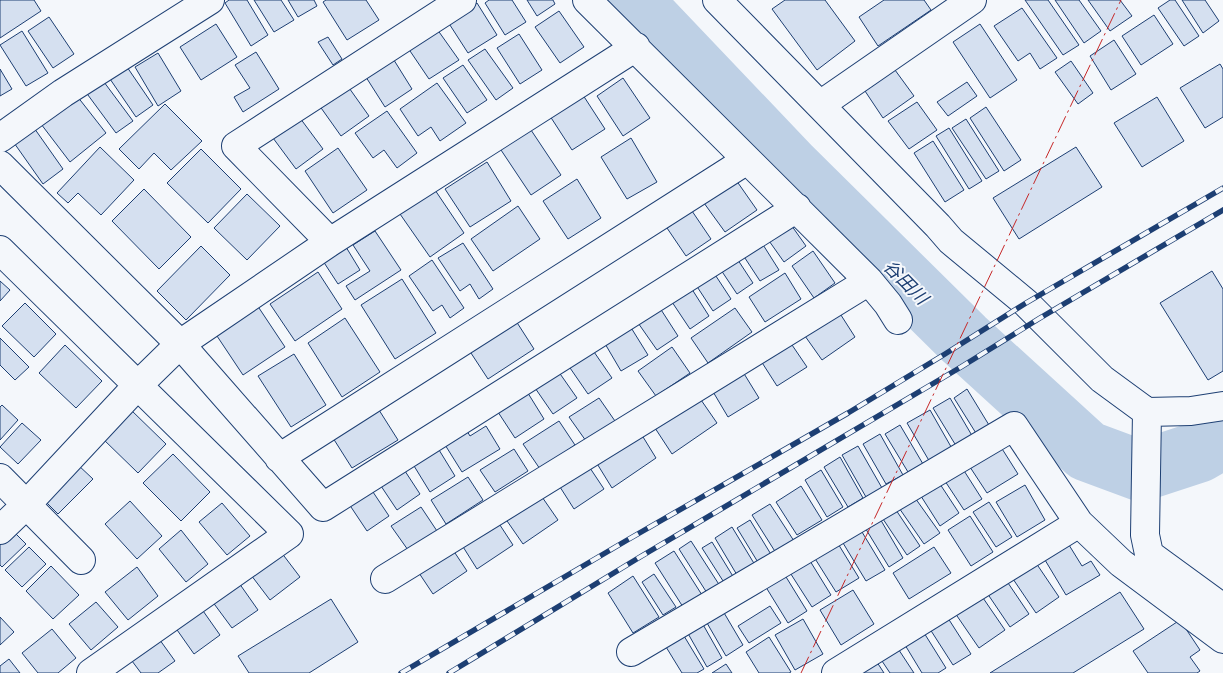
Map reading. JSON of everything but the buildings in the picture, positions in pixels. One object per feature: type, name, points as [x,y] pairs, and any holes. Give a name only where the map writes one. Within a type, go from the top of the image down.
[{"type":"street","points":[[0,138],[63,93],[210,0]]},
{"type":"street","points":[[330,242],[236,146],[462,0]]},
{"type":"street","points":[[587,0],[869,281],[888,304],[898,320]]},
{"type":"street","points":[[718,0],[951,241],[1026,303],[1102,379],[1147,412],[1191,411],[1223,406]]},
{"type":"street","points":[[820,106],[972,0]]},
{"type":"street","points":[[0,530],[137,386],[180,344],[330,242],[636,47]]},
{"type":"street","points":[[279,458],[747,160]]},
{"type":"street","points":[[0,165],[180,344],[323,507],[796,208]]},
{"type":"street","points":[[0,250],[289,534],[91,673]]},
{"type":"street","points":[[385,579],[869,281]]},
{"type":"street","points":[[1147,412],[1145,535],[1149,554],[1223,608]]},
{"type":"street","points":[[631,652],[1014,426],[1079,523],[1120,563],[1223,639]]},
{"type":"street","points":[[0,478],[81,560]]},
{"type":"street","points":[[836,673],[1079,523]]},
{"type":"waterway","name":"谷田川","points":[[631,0],[791,168],[964,339],[1087,451],[1141,471],[1199,452],[1223,438]]},
{"type":"railway","points":[[401,673],[848,413],[1026,303],[1223,188]]},
{"type":"railway","points":[[449,673],[1223,210]]},
{"type":"power","points":[[801,673],[1121,0]]}]
